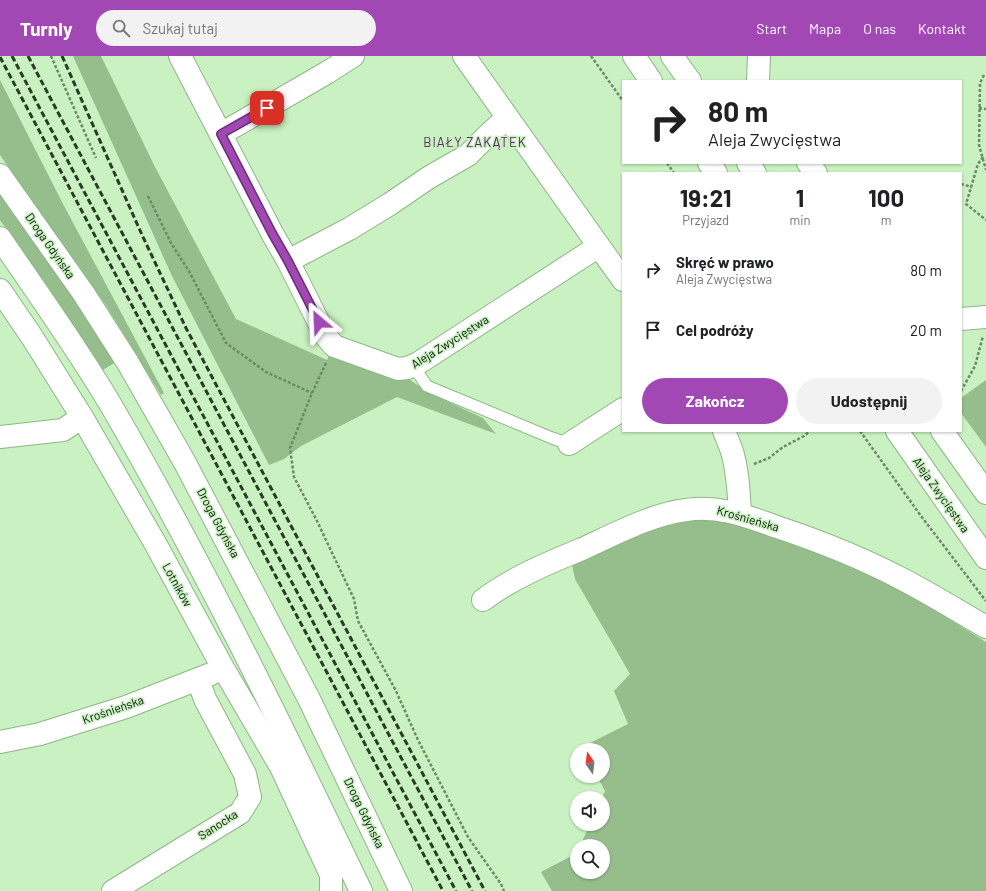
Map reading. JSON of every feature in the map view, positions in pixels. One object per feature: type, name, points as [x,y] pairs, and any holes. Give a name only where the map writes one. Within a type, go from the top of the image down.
[{"type":"street","points":[[180,56],[288,261],[325,335],[334,346]]},
{"type":"street","points":[[221,134],[353,56]]},
{"type":"street","points":[[464,56],[622,279]]},
{"type":"street","points":[[634,56],[650,80]]},
{"type":"street","points":[[672,56],[689,80]]},
{"type":"street","points":[[758,56],[758,80]]},
{"type":"street","points":[[288,261],[349,229],[390,204],[428,178],[468,156],[507,118]]},
{"type":"street","points":[[749,164],[755,172]]},
{"type":"street","points":[[809,164],[815,172]]},
{"type":"street","name":"Droga Gdyńska","points":[[0,175],[84,294],[128,364],[184,461],[309,699],[401,891]]},
{"type":"street","points":[[0,238],[79,353],[139,456],[262,687],[361,891]]},
{"type":"street","name":"Aleja Zwycięstwa","points":[[334,346],[398,369],[413,366],[599,246]]},
{"type":"street","name":"Lotników","points":[[0,290],[32,337],[82,417],[155,544],[223,668],[281,767],[331,875],[331,891]]},
{"type":"street","points":[[569,444],[622,410]]},
{"type":"street","points":[[0,437],[63,430],[82,417]]},
{"type":"street","points":[[724,432],[733,453],[739,481],[740,514]]},
{"type":"street","name":"Aleja Zwycięstwa","points":[[898,432],[986,558]]},
{"type":"street","points":[[943,432],[986,493]]},
{"type":"street","name":"Krośnieńska","points":[[483,600],[494,591],[525,575],[640,523],[685,510],[717,509],[740,514],[795,533],[848,554],[888,572],[930,594],[986,627]]},
{"type":"street","name":"Krośnieńska","points":[[0,742],[40,734],[126,707],[198,680],[223,668]]},
{"type":"street","name":"Sanocka","points":[[113,891],[240,813],[250,798],[245,774],[205,699],[198,680]]},
{"type":"lane","points":[[413,366],[426,386],[569,444]]},
{"type":"path","points":[[51,56],[96,158]]},
{"type":"path","points":[[591,56],[622,100]]},
{"type":"path","points":[[984,75],[980,84],[979,145],[986,170]]},
{"type":"path","points":[[979,108],[986,109]]},
{"type":"path","points":[[983,157],[978,164],[966,204],[986,220]]},
{"type":"path","points":[[962,184],[972,186]]},
{"type":"path","points":[[148,196],[171,243],[190,273],[226,343],[266,372],[312,393]]},
{"type":"path","points":[[962,389],[975,366],[983,333],[976,318]]},
{"type":"path","points":[[334,346],[312,393],[290,448],[294,477],[317,521],[354,599],[358,621],[396,691],[418,740],[468,837],[501,884],[504,891]]},
{"type":"path","points":[[737,471],[769,458],[783,447],[809,432]]},
{"type":"path","points":[[861,432],[921,516],[986,601]]},
{"type":"green space","points":[[73,56],[101,56],[155,167],[236,319],[327,360],[332,349],[403,375],[429,393],[483,418],[496,434],[397,397],[301,446],[284,459],[269,465],[172,276]]},
{"type":"green space","points":[[0,80],[62,202],[164,393],[161,395],[105,304],[0,155]]},
{"type":"green space","points":[[0,192],[116,362],[101,371],[49,289],[0,220]]},
{"type":"green space","points":[[986,380],[986,447],[962,414],[962,397]]},
{"type":"green space","points":[[685,519],[724,520],[823,552],[874,575],[927,605],[986,642],[986,891],[552,891],[541,872],[570,857],[570,879],[610,879],[610,839],[583,839],[587,831],[610,831],[610,791],[605,791],[601,783],[610,783],[610,743],[590,743],[628,724],[614,691],[630,674],[575,579],[572,565],[654,529]]},
{"type":"railway","points":[[12,56],[456,891]]},
{"type":"railway","points":[[28,56],[472,891]]},
{"type":"railway","points":[[62,56],[143,237],[186,328],[485,891]]},
{"type":"railway","points":[[0,57],[443,891]]},
{"type":"district","name":"BIAŁY ZAKĄTEK","points":[[475,142]]},
{"type":"route","points":[[267,108],[221,134],[319,322]]}]
